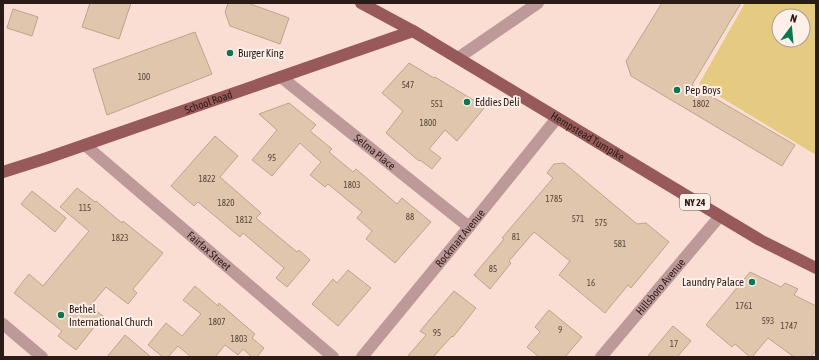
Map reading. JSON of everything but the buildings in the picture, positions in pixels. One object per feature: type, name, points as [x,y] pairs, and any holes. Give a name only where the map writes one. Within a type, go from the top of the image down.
[{"type":"main road","name":"Hempstead Turnpike","points":[[360,3],[413,31],[760,240],[816,268]]},
{"type":"main road","name":"School Road","points":[[3,172],[413,31]]},
{"type":"street","points":[[458,58],[538,3]]},
{"type":"street","name":"Selma Place","points":[[281,77],[469,228]]},
{"type":"street","name":"Rockmart Avenue","points":[[362,357],[469,228],[557,118]]},
{"type":"street","name":"Fairfax Street","points":[[85,145],[334,357]]},
{"type":"street","name":"Hillsboro Avenue","points":[[601,357],[720,216]]},
{"type":"street","points":[[3,324],[42,357]]},
{"type":"shaded area","points":[[745,3],[816,3],[816,155],[699,84]]},
{"type":"place","name":"Burger King","points":[[230,53]]},
{"type":"place","name":"Pep Boys","points":[[677,90]]},
{"type":"place","name":"Eddies Deli","points":[[467,102]]},
{"type":"place","name":"Laundry Palace","points":[[752,282]]},
{"type":"place","name":"Bethel International Church","points":[[61,315]]}]
